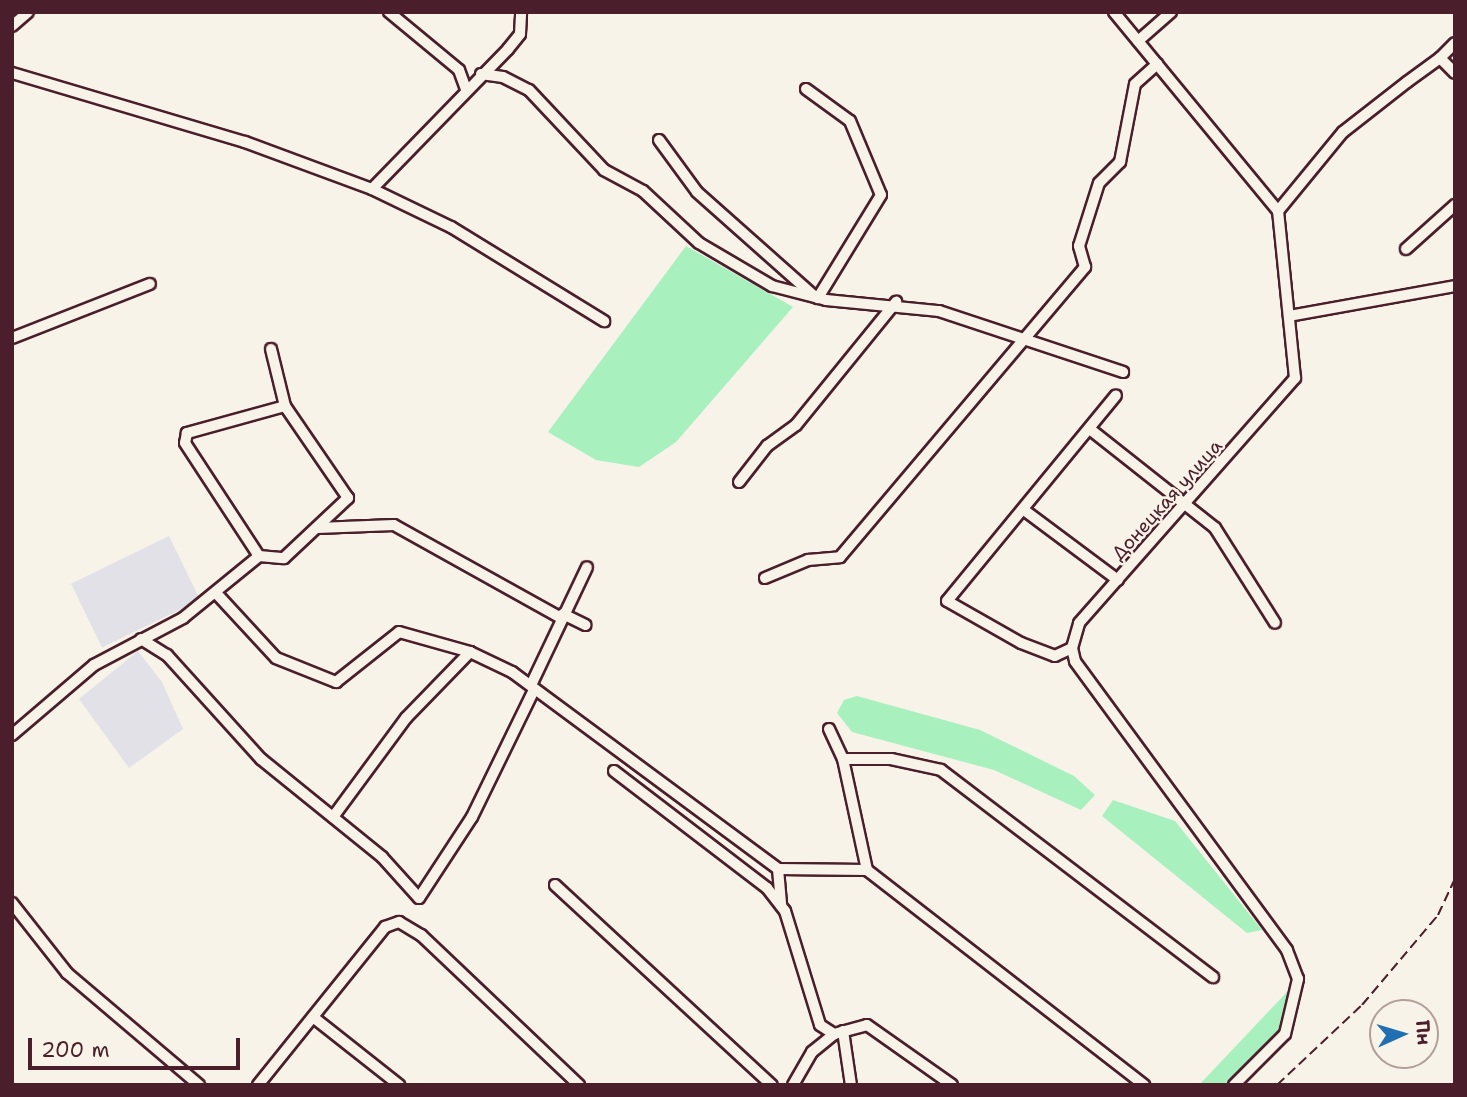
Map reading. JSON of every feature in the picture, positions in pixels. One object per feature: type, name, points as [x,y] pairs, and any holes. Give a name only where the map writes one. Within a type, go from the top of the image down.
[{"type":"street","points":[[12,26],[28,12]]},
{"type":"street","points":[[389,12],[459,70],[466,89]]},
{"type":"street","points":[[372,189],[520,34],[521,12]]},
{"type":"street","points":[[1114,12],[1278,211],[1289,316],[1455,286]]},
{"type":"street","points":[[1138,41],[1171,12]]},
{"type":"street","points":[[1278,211],[1343,132],[1440,58],[1455,43]]},
{"type":"street","points":[[1440,58],[1455,73]]},
{"type":"street","points":[[765,578],[808,560],[840,557],[1022,338],[1085,267],[1079,246],[1099,183],[1120,162],[1135,84],[1157,64]]},
{"type":"street","points":[[12,73],[66,94],[233,138],[372,189],[451,227],[604,321]]},
{"type":"street","points":[[481,74],[503,76],[528,90],[604,170],[643,191],[699,243],[772,286],[816,297],[896,302],[1022,338],[1123,372]]},
{"type":"street","points":[[806,89],[850,121],[881,195],[816,297]]},
{"type":"street","points":[[659,140],[697,192],[816,297]]},
{"type":"street","points":[[1406,249],[1455,205]]},
{"type":"street","points":[[12,338],[150,284]]},
{"type":"street","points":[[739,482],[767,446],[796,425],[896,302]]},
{"type":"street","name":"Донецкая улица","points":[[1072,648],[1079,623],[1186,507],[1295,378],[1289,316]]},
{"type":"street","points":[[12,735],[94,665],[216,593],[259,556],[284,558],[348,498],[285,406],[271,349]]},
{"type":"street","points":[[1116,395],[1091,430],[947,601],[1032,648],[1055,656],[1072,648],[1083,672],[1287,950],[1298,979],[1285,1034],[1234,1085]]},
{"type":"street","points":[[259,556],[185,443],[187,433],[285,406]]},
{"type":"street","points":[[1091,430],[1230,544],[1275,623]]},
{"type":"street","points":[[1024,510],[1118,580]]},
{"type":"street","points":[[317,528],[394,525],[562,616],[586,625]]},
{"type":"street","points":[[141,639],[167,655],[261,759],[333,817],[419,898],[472,817],[533,687],[562,616],[587,567]]},
{"type":"street","points":[[216,593],[276,658],[336,682],[399,632],[470,652],[533,687],[778,869],[867,870],[1144,1085]]},
{"type":"street","points":[[333,817],[406,718],[470,652]]},
{"type":"street","points":[[830,729],[843,759],[867,870]]},
{"type":"street","points":[[843,759],[891,759],[941,770],[1213,977]]},
{"type":"street","points":[[614,771],[767,888],[781,906]]},
{"type":"street","points":[[778,869],[781,906],[820,1025],[839,1033]]},
{"type":"street","points":[[555,885],[772,1085]]},
{"type":"street","points":[[12,903],[67,973],[199,1085]]},
{"type":"street","points":[[258,1085],[385,927],[399,922],[421,935],[579,1085]]},
{"type":"street","points":[[313,1017],[398,1085]]},
{"type":"street","points":[[793,1085],[812,1052],[839,1033],[867,1025],[952,1085]]},
{"type":"street","points":[[839,1033],[851,1085]]},
{"type":"shaded area","points":[[169,536],[200,600],[102,648],[71,584]]},
{"type":"shaded area","points":[[138,651],[162,682],[183,729],[129,768],[79,699]]},
{"type":"green space","points":[[686,246],[793,307],[676,442],[639,467],[596,460],[548,432]]},
{"type":"green space","points":[[857,696],[980,730],[1074,776],[1095,795],[1081,810],[994,770],[852,732],[837,713],[844,700]]},
{"type":"green space","points":[[1113,800],[1175,821],[1262,930],[1247,933],[1102,816]]},
{"type":"green space","points":[[1287,992],[1291,1003],[1279,1031],[1226,1085],[1199,1085]]},
{"type":"railway","points":[[1277,1085],[1362,1005],[1438,915],[1455,879]]}]
